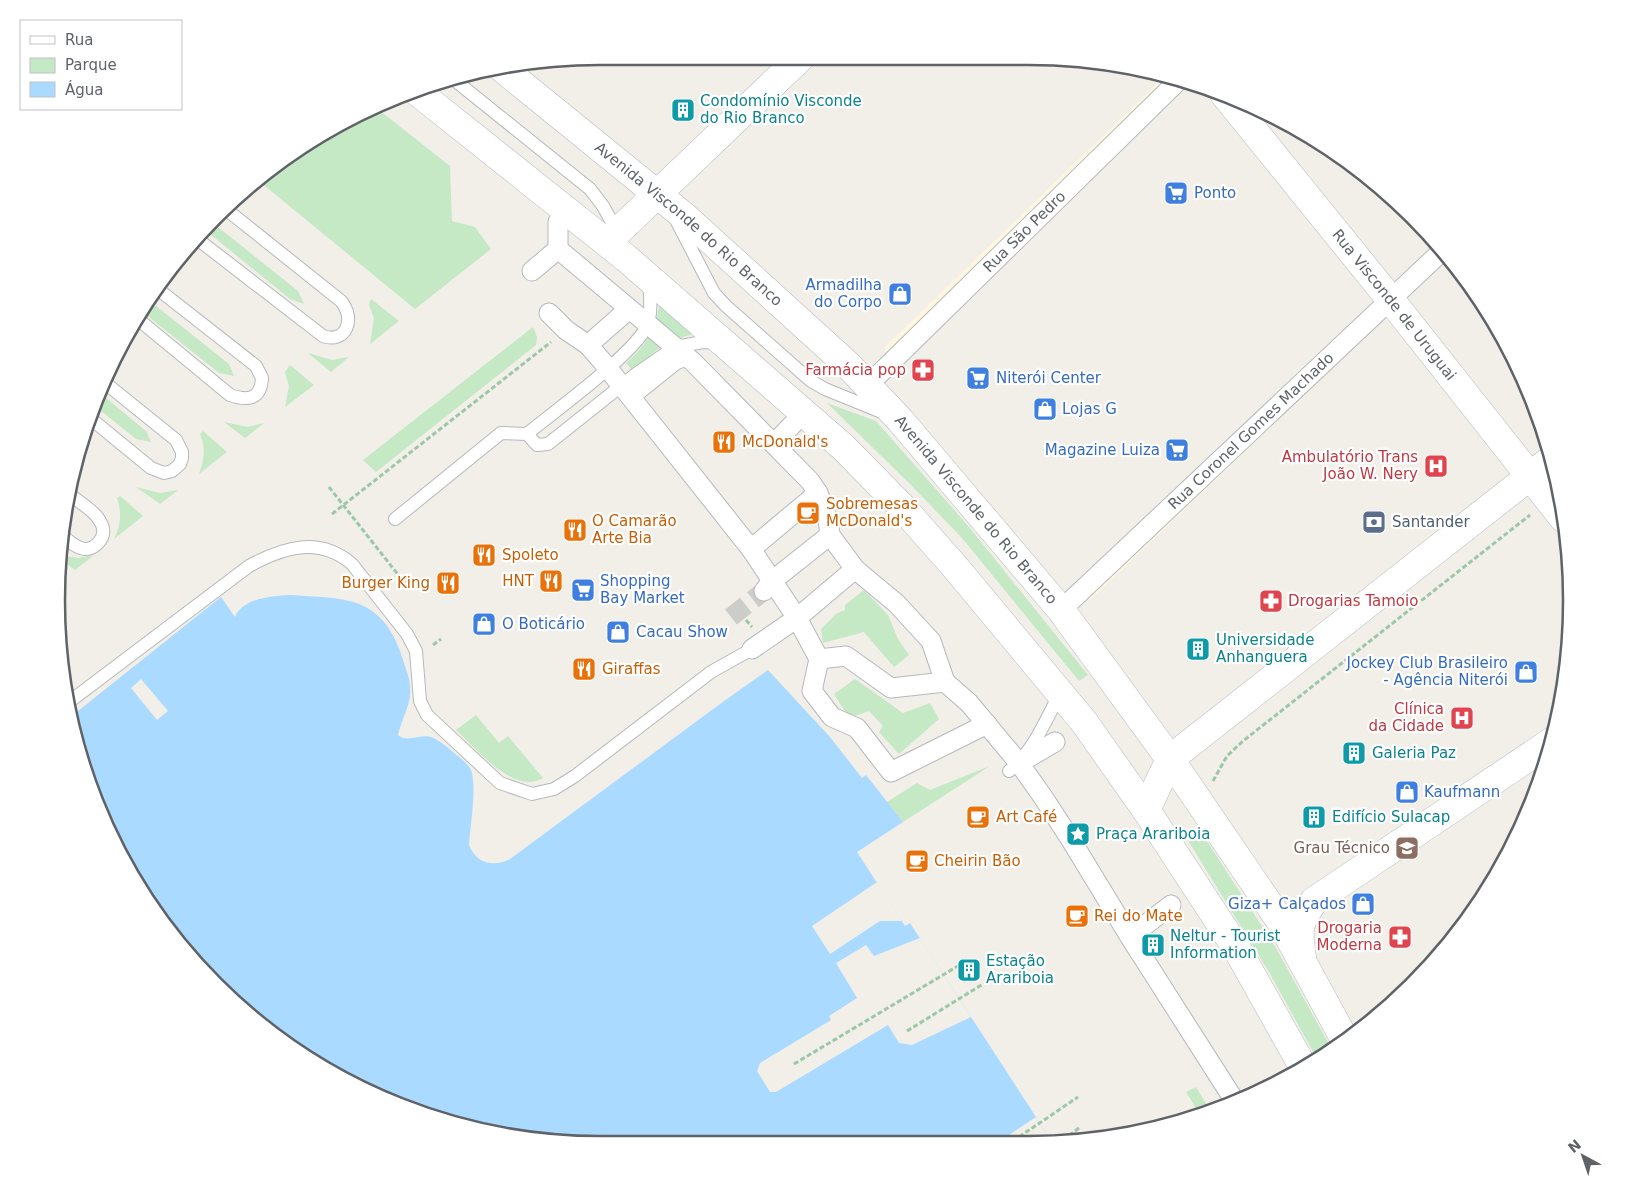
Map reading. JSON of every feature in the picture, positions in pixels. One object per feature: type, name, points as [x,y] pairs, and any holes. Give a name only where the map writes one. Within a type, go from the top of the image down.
[{"type":"main road","points":[[617,244],[793,65]]},
{"type":"main road","name":"Avenida Visconde do Rio Branco","points":[[508,73],[662,199],[834,352],[900,420],[1061,610],[1170,759],[1262,892],[1342,1034]]},
{"type":"main road","points":[[422,95],[617,244],[649,279],[843,448],[903,508],[955,567],[1084,722],[1146,810],[1237,949],[1300,1061]]},
{"type":"main road","name":"Rua Visconde de Uruguai","points":[[1235,107],[1390,299],[1555,507]]},
{"type":"main road","points":[[1146,810],[1170,759],[1545,464]]},
{"type":"main road","points":[[1302,961],[1298,933],[1304,916],[1314,901],[1542,748]]},
{"type":"street","name":"Rua São Pedro","points":[[868,385],[1174,85]]},
{"type":"street","points":[[558,222],[558,249],[681,352],[810,481],[818,493],[828,520],[830,535],[855,569],[897,604],[931,641],[944,682],[969,703],[987,724],[1014,767],[1071,840],[1130,937],[1231,1095]]},
{"type":"street","points":[[532,270],[558,249]]},
{"type":"street","name":"Rua Coronel Gomes Machado","points":[[1061,610],[1437,256]]},
{"type":"street","points":[[588,345],[629,309]]},
{"type":"street","points":[[549,313],[566,330],[588,345],[751,549],[768,586],[796,618],[819,659],[812,690],[832,717],[857,728],[891,772],[987,724]]},
{"type":"street","points":[[626,391],[676,360],[681,352]]},
{"type":"street","points":[[774,444],[793,424]]},
{"type":"street","points":[[751,549],[818,493]]},
{"type":"street","points":[[768,586],[830,535]]},
{"type":"street","points":[[752,649],[796,618],[855,569]]},
{"type":"street","points":[[819,659],[846,656],[891,688],[944,682]]},
{"type":"street","points":[[1014,767],[1055,742]]},
{"type":"street","points":[[1130,937],[1171,905]]},
{"type":"lane","points":[[459,84],[590,189],[604,206],[617,244]]},
{"type":"lane","points":[[662,199],[714,292],[726,306],[811,381],[825,389],[900,420]]},
{"type":"lane","points":[[202,243],[323,336],[329,338],[336,337],[345,330],[349,314],[341,301],[231,213]]},
{"type":"lane","points":[[395,519],[501,434],[528,434],[636,342],[647,324],[650,306],[649,279]]},
{"type":"lane","points":[[143,323],[230,395],[244,400],[252,397],[259,390],[262,378],[256,366],[163,293]]},
{"type":"lane","points":[[681,352],[691,343],[715,342],[730,348]]},
{"type":"lane","points":[[95,422],[151,468],[164,473],[172,471],[180,464],[182,452],[176,440],[110,387]]},
{"type":"lane","points":[[528,434],[537,445],[548,444],[626,391]]},
{"type":"lane","points":[[69,541],[85,549],[93,547],[103,534],[103,528],[97,516],[75,498]]},
{"type":"lane","points":[[74,698],[249,566],[272,554],[309,546],[341,554],[352,564],[407,634],[416,651],[420,701],[427,714],[500,783],[532,794],[554,789],[575,776],[711,672],[752,649]]},
{"type":"lane","points":[[1014,767],[1042,728],[1060,694]]},
{"type":"path","points":[[332,514],[566,330]]},
{"type":"path","points":[[329,487],[407,586]]},
{"type":"path","points":[[1202,805],[1218,769],[1227,756],[1244,740],[1555,510]]},
{"type":"path","points":[[433,645],[441,639]]},
{"type":"path","points":[[794,1064],[968,960]]},
{"type":"path","points":[[907,1031],[983,984]]},
{"type":"path","points":[[1020,1136],[1078,1097]]},
{"type":"path","points":[[1070,1134],[1079,1128]]},
{"type":"shaded area","points":[[1159,81],[1171,84],[889,353],[884,348]]},
{"type":"shaded area","points":[[1378,311],[1384,319],[1091,599],[1084,592]]},
{"type":"green space","points":[[382,112],[450,166],[452,221],[475,227],[491,249],[415,309],[264,185],[303,155],[364,120]]},
{"type":"green space","points":[[218,227],[298,291],[304,304],[290,299],[210,234]]},
{"type":"green space","points":[[371,299],[399,321],[370,344],[374,318],[369,305]]},
{"type":"green space","points":[[154,304],[229,364],[234,376],[219,373],[147,316]]},
{"type":"green space","points":[[659,304],[696,334],[669,343],[654,352],[632,370],[626,363],[644,344],[653,329]]},
{"type":"green space","points":[[533,327],[537,337],[536,345],[376,472],[363,460]]},
{"type":"green space","points":[[308,353],[332,360],[349,357],[331,372]]},
{"type":"green space","points":[[290,365],[314,385],[285,407],[289,386],[285,372]]},
{"type":"green space","points":[[105,397],[146,431],[151,442],[136,439],[100,410]]},
{"type":"green space","points":[[827,403],[876,421],[969,527],[1088,675],[1079,681],[962,538]]},
{"type":"green space","points":[[224,422],[248,427],[264,423],[245,438]]},
{"type":"green space","points":[[203,431],[227,452],[199,474],[204,454],[200,434]]},
{"type":"green space","points":[[136,487],[160,493],[178,490],[160,504]]},
{"type":"green space","points":[[120,496],[143,516],[114,539],[119,524],[120,509],[117,498]]},
{"type":"green space","points":[[94,555],[75,570],[66,563],[67,556],[77,558]]},
{"type":"green space","points":[[864,590],[888,615],[898,639],[909,655],[894,667],[864,632],[823,643],[821,629],[836,614],[845,610],[845,605]]},
{"type":"green space","points":[[855,679],[903,713],[930,703],[939,719],[899,754],[879,732],[883,726],[869,711],[849,718],[834,694]]},
{"type":"green space","points":[[476,715],[499,743],[508,736],[543,778],[532,782],[520,781],[496,768],[485,758],[456,730]]},
{"type":"green space","points":[[990,766],[903,822],[887,802],[917,783],[930,790]]},
{"type":"green space","points":[[1201,832],[1276,948],[1328,1043],[1314,1053],[1269,972],[1189,842],[1193,835]]},
{"type":"green space","points":[[1196,1087],[1207,1105],[1197,1109],[1186,1092]]},
{"type":"water","points":[[290,595],[343,600],[371,610],[382,620],[392,634],[401,654],[410,685],[409,700],[398,735],[405,738],[427,736],[434,738],[470,768],[473,784],[473,805],[469,845],[476,856],[481,860],[491,863],[504,862],[510,859],[768,670],[830,737],[862,778],[866,775],[903,822],[857,852],[905,926],[910,923],[1048,1135],[600,1136],[565,1135],[531,1131],[496,1126],[428,1108],[364,1081],[303,1046],[247,1003],[222,979],[198,954],[155,898],[120,837],[106,805],[93,773],[77,712],[221,597],[235,617],[244,606],[267,597]]},
{"type":"pier","points":[[141,679],[168,711],[157,720],[131,688]]},
{"type":"pier","points":[[877,882],[902,921],[880,921],[830,954],[812,926]]},
{"type":"pier","points":[[920,938],[971,1017],[912,1045],[899,1043],[888,1025],[776,1092],[770,1092],[757,1071],[760,1063],[831,1020],[829,1016],[857,998],[836,963],[866,945],[874,956]]},
{"type":"pier","points":[[1036,1117],[1048,1135],[1028,1136],[1008,1136]]},
{"type":"tunnel","points":[[731,617],[764,591]]},
{"type":"place","name":"Condomínio Visconde do Rio Branco","points":[[683,110]]},
{"type":"place","name":"Ponto","points":[[1176,193]]},
{"type":"place","name":"Armadilha do Corpo","points":[[900,294]]},
{"type":"place","name":"Farmácia pop","points":[[923,370]]},
{"type":"place","name":"Niterói Center","points":[[978,378]]},
{"type":"place","name":"Lojas G","points":[[1045,409]]},
{"type":"place","name":"McDonald's","points":[[724,442]]},
{"type":"place","name":"Magazine Luiza","points":[[1177,450]]},
{"type":"place","name":"Ambulatório Trans João W. Nery","points":[[1436,466]]},
{"type":"place","name":"Sobremesas McDonald's","points":[[808,513]]},
{"type":"place","name":"Santander","points":[[1374,522]]},
{"type":"place","name":"O Camarão Arte Bia","points":[[575,530]]},
{"type":"place","name":"Spoleto","points":[[484,555]]},
{"type":"place","name":"HNT","points":[[551,581]]},
{"type":"place","name":"Burger King","points":[[448,583]]},
{"type":"place","name":"Shopping Bay Market","points":[[583,590]]},
{"type":"place","name":"Drogarias Tamoio","points":[[1271,601]]},
{"type":"place","name":"O Boticário","points":[[484,624]]},
{"type":"place","name":"Cacau Show","points":[[618,632]]},
{"type":"place","name":"Universidade Anhanguera","points":[[1198,649]]},
{"type":"place","name":"Giraffas","points":[[584,669]]},
{"type":"place","name":"Jockey Club Brasileiro - Agência Niterói","points":[[1526,672]]},
{"type":"place","name":"Clínica da Cidade","points":[[1462,718]]},
{"type":"place","name":"Galeria Paz","points":[[1354,753]]},
{"type":"place","name":"Kaufmann","points":[[1407,792]]},
{"type":"place","name":"Art Café","points":[[978,817]]},
{"type":"place","name":"Edifício Sulacap","points":[[1314,817]]},
{"type":"place","name":"Praça Arariboia","points":[[1078,834]]},
{"type":"place","name":"Grau Técnico","points":[[1407,848]]},
{"type":"place","name":"Cheirin Bão","points":[[917,861]]},
{"type":"place","name":"Giza+ Calçados","points":[[1363,904]]},
{"type":"place","name":"Rei do Mate","points":[[1077,916]]},
{"type":"place","name":"Drogaria Moderna","points":[[1400,937]]},
{"type":"place","name":"Neltur - Tourist Information","points":[[1153,945]]},
{"type":"place","name":"Estação Arariboia","points":[[969,970]]}]
